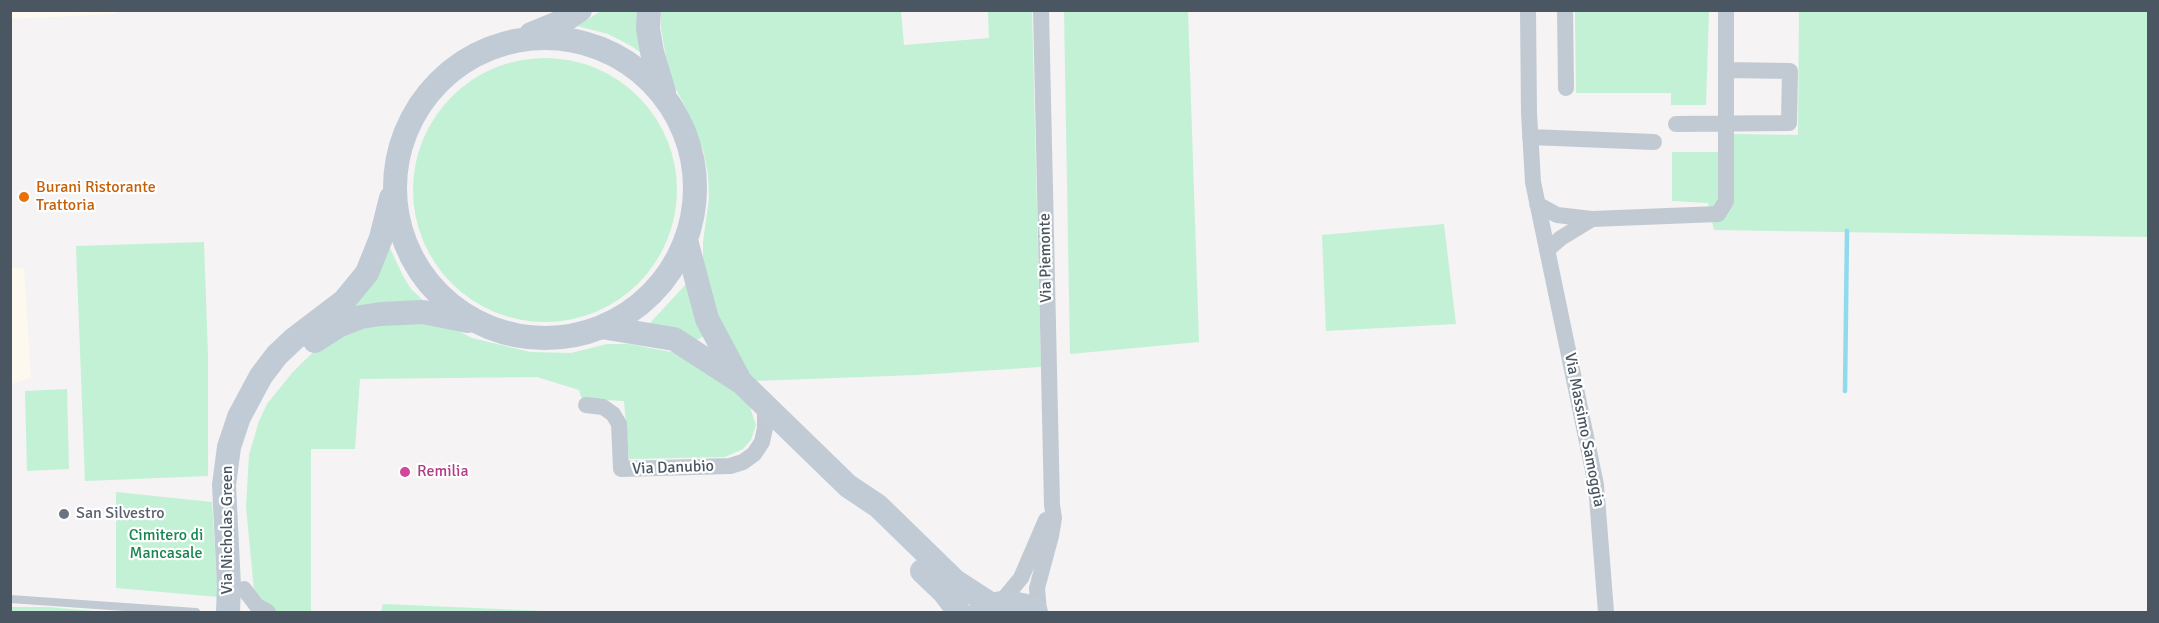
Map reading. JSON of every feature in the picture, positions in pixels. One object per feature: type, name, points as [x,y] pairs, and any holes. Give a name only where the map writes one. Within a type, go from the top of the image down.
[{"type":"street","points":[[580,10],[565,20],[468,59],[448,74],[416,111],[405,133],[398,157],[395,182],[401,231],[410,254],[423,275],[439,294],[458,310],[479,323],[513,335],[549,338],[584,333],[620,318],[653,293],[667,277],[686,240],[694,209],[695,177],[686,135],[666,98],[652,52],[648,29],[649,10]]},
{"type":"street","name":"Via Piemonte","points":[[1038,612],[1037,588],[1052,536],[1054,519],[1041,10]]},
{"type":"street","name":"Via Massimo Samoggia","points":[[1528,10],[1533,182],[1596,485],[1606,612]]},
{"type":"street","points":[[1565,10],[1566,88]]},
{"type":"street","points":[[1537,204],[1557,215],[1592,219],[1718,214],[1726,201],[1726,10]]},
{"type":"street","points":[[514,41],[552,38],[589,44],[607,51],[639,70],[666,98]]},
{"type":"street","points":[[1676,124],[1790,123],[1790,71],[1726,70]]},
{"type":"street","points":[[1530,137],[1654,142]]},
{"type":"street","name":"Via Nicholas Green","points":[[228,612],[229,586],[224,485],[229,447],[239,417],[261,376],[277,355],[294,339],[345,301],[367,273],[383,230],[395,182]]},
{"type":"street","points":[[1547,250],[1561,238],[1592,219]]},
{"type":"street","points":[[686,240],[707,319],[741,383]]},
{"type":"street","name":"Via Nicholas Green","points":[[243,601],[239,488],[243,452],[254,417],[286,368],[306,347],[323,335],[361,317],[423,312],[479,323]]},
{"type":"street","points":[[601,327],[674,339],[741,383],[848,486],[878,506],[955,581],[991,606],[1014,602],[1038,612]]},
{"type":"street","name":"Via Danubio","points":[[586,405],[603,407],[613,414],[619,424],[621,469],[730,466],[743,462],[754,454],[762,442],[765,421],[762,404]]},
{"type":"street","points":[[848,486],[867,515],[944,592],[959,612]]},
{"type":"street","name":"Via Piemonte","points":[[991,606],[1021,578],[1052,505]]},
{"type":"street","points":[[243,601],[267,612]]},
{"type":"lane","points":[[10,599],[196,612]]},
{"type":"shaded area","points":[[116,10],[116,14],[11,19],[11,11]]},
{"type":"shaded area","points":[[11,268],[24,268],[31,378],[11,384]]},
{"type":"green space","points":[[601,11],[637,11],[646,57],[633,47],[608,34],[577,26]]},
{"type":"green space","points":[[661,11],[901,11],[904,45],[989,38],[988,11],[1032,11],[1041,367],[917,375],[753,381],[721,332],[703,262],[703,242],[709,198],[708,175],[703,149],[688,112],[670,78],[661,29]]},
{"type":"green space","points":[[1064,11],[1188,11],[1199,342],[1070,354]]},
{"type":"green space","points":[[1575,11],[1709,11],[1706,105],[1671,105],[1671,93],[1576,93]]},
{"type":"green space","points":[[1799,11],[2148,11],[2148,237],[1714,230],[1708,203],[1672,201],[1672,152],[1733,152],[1734,134],[1798,135]]},
{"type":"green space","points":[[545,58],[571,60],[607,73],[629,88],[647,106],[667,139],[675,164],[677,190],[675,216],[662,252],[647,274],[629,292],[596,312],[571,320],[545,322],[519,320],[483,307],[461,292],[443,274],[423,241],[415,216],[413,190],[415,164],[428,128],[443,106],[461,88],[494,68],[519,60]]},
{"type":"green space","points":[[1444,224],[1456,324],[1326,331],[1322,235]]},
{"type":"green space","points":[[204,242],[208,356],[208,476],[85,481],[76,246]]},
{"type":"green space","points":[[388,244],[411,289],[427,304],[336,319]]},
{"type":"green space","points":[[686,284],[704,336],[697,340],[649,327]]},
{"type":"green space","points":[[383,321],[447,325],[472,338],[530,352],[571,353],[607,344],[629,344],[676,353],[713,370],[750,407],[756,425],[751,440],[743,449],[725,457],[629,459],[624,401],[582,399],[579,390],[537,377],[360,379],[355,449],[311,449],[311,612],[281,612],[269,609],[254,590],[246,507],[249,455],[259,421],[267,404],[310,355],[328,342]]},
{"type":"green space","points":[[67,389],[69,469],[27,471],[25,391]]},
{"type":"green space","name":"Cimitero di Mancasale","points":[[116,492],[212,502],[218,597],[116,588]]},
{"type":"green space","points":[[383,604],[569,612],[381,612]]},
{"type":"green space","points":[[11,607],[47,607],[105,612],[11,612]]},
{"type":"waterway","points":[[1845,391],[1847,231]]},
{"type":"place","name":"Burani Ristorante Trattoria","points":[[24,197]]},
{"type":"place","name":"Remilia","points":[[405,472]]},
{"type":"place","name":"San Silvestro","points":[[64,514]]}]
